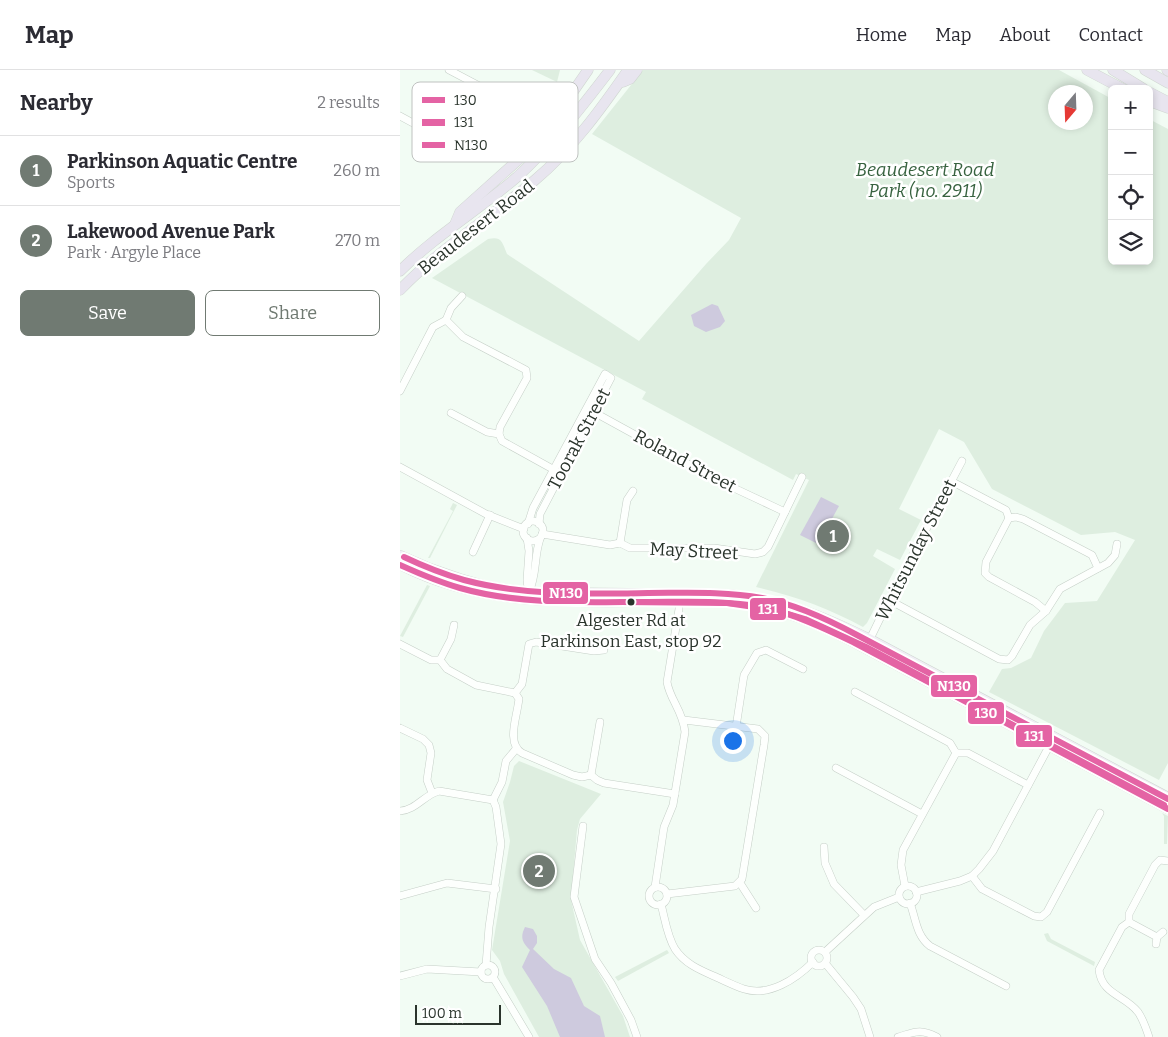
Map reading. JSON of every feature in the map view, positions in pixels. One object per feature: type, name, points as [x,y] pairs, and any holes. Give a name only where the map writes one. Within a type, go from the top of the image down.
[{"type":"highway","points":[[573,82],[579,70]]},
{"type":"highway","points":[[578,85],[588,70]]},
{"type":"highway","name":"Beaudesert Road","points":[[578,112],[610,70]]},
{"type":"highway","name":"Beaudesert Road","points":[[578,136],[628,70]]},
{"type":"highway","points":[[619,83],[630,79],[637,70]]},
{"type":"highway","points":[[1086,70],[1115,85]]},
{"type":"highway","points":[[1113,70],[1137,85]]},
{"type":"highway","points":[[1145,70],[1168,83]]},
{"type":"highway","points":[[1153,94],[1168,102]]},
{"type":"highway","points":[[1153,102],[1168,108]]},
{"type":"highway","points":[[455,224],[460,212],[516,162]]},
{"type":"highway","name":"Beaudesert Road","points":[[400,271],[425,248],[500,191],[533,162]]},
{"type":"highway","name":"Beaudesert Road","points":[[400,290],[447,248],[537,179],[554,162]]},
{"type":"main road","points":[[400,555],[459,578],[529,596]]},
{"type":"main road","points":[[400,565],[461,589],[491,596],[679,597],[728,594],[777,601],[808,611],[870,639],[1168,797]]},
{"type":"main road","points":[[679,597],[775,611],[828,629],[1168,809]]},
{"type":"main road","points":[[866,649],[870,639]]},
{"type":"street","points":[[448,70],[471,82]]},
{"type":"street","points":[[400,116],[412,122]]},
{"type":"street","points":[[400,391],[433,327],[446,320],[451,308],[462,296]]},
{"type":"street","points":[[446,320],[463,337],[526,370],[527,378],[500,428],[499,434],[502,441],[557,472]]},
{"type":"street","name":"Toorak Street","points":[[526,526],[533,508],[557,472],[590,410]]},
{"type":"street","name":"Roland Street","points":[[590,410],[721,482],[785,512]]},
{"type":"street","points":[[451,413],[487,432],[499,434]]},
{"type":"street","name":"Whitsunday Street","points":[[870,639],[962,461]]},
{"type":"street","points":[[400,467],[490,515],[526,526]]},
{"type":"street","name":"Toorak Street","points":[[539,524],[540,514],[557,472]]},
{"type":"street","name":"May Street","points":[[541,537],[610,545],[620,543],[630,548],[714,548],[755,554],[763,552],[768,547],[802,476]]},
{"type":"street","points":[[951,481],[1006,510],[1009,518],[986,562],[985,572],[989,577],[1035,602],[1046,611]]},
{"type":"street","points":[[620,543],[627,500],[633,490]]},
{"type":"street","points":[[473,552],[490,515]]},
{"type":"street","points":[[1009,518],[1023,519],[1092,555],[1098,568]]},
{"type":"street","points":[[533,522],[539,524],[542,528],[536,552],[534,582],[529,596],[526,580],[529,551],[527,538],[524,534],[526,526],[533,522]]},
{"type":"street","points":[[527,538],[535,541],[541,537]]},
{"type":"street","points":[[889,600],[999,659],[1008,660],[1030,625],[1046,611],[1060,589],[1108,562],[1115,555],[1117,544]]},
{"type":"street","points":[[668,894],[662,904],[655,904],[650,900],[649,894],[655,887],[664,827],[675,794],[685,732],[684,720],[669,690],[668,682],[679,597]]},
{"type":"street","points":[[440,660],[452,638],[454,625]]},
{"type":"street","points":[[515,693],[522,684],[529,644],[536,642],[594,652],[604,650]]},
{"type":"street","points":[[400,644],[431,660],[440,660],[447,668],[476,685],[515,693],[518,698],[513,742],[516,750],[573,775],[582,777],[591,774]]},
{"type":"street","points":[[736,726],[744,676],[757,653],[766,650],[803,669]]},
{"type":"street","points":[[855,692],[950,743],[956,753]]},
{"type":"street","points":[[668,894],[735,886],[740,883],[765,736],[758,729],[684,720]]},
{"type":"street","points":[[591,774],[600,722]]},
{"type":"street","points":[[400,728],[423,739],[429,745],[431,753],[427,780],[432,793]]},
{"type":"street","points":[[916,892],[960,881],[972,876],[979,869],[993,851],[1054,737]]},
{"type":"street","points":[[492,800],[502,782],[506,761],[516,750]]},
{"type":"street","points":[[956,753],[968,753],[1028,785]]},
{"type":"street","points":[[905,886],[901,858],[903,850],[956,753]]},
{"type":"street","points":[[836,768],[922,814]]},
{"type":"street","points":[[591,774],[597,780],[604,783],[675,794]]},
{"type":"street","points":[[400,811],[412,808],[432,793],[439,792],[492,800]]},
{"type":"street","points":[[481,972],[482,968],[486,965],[489,928],[502,844],[496,807],[492,800]]},
{"type":"street","points":[[972,876],[982,889],[1034,916],[1041,916],[1047,912],[1100,813]]},
{"type":"street","points":[[583,826],[574,897],[595,959],[632,1020],[637,1037]]},
{"type":"street","points":[[824,847],[824,864],[834,884],[864,915]]},
{"type":"street","points":[[1163,932],[1157,941],[1129,922],[1128,914],[1155,865],[1160,860],[1168,861]]},
{"type":"street","points":[[400,896],[447,883],[496,889]]},
{"type":"street","points":[[740,883],[756,908]]},
{"type":"street","points":[[899,897],[900,890],[905,886],[910,886],[916,892]]},
{"type":"street","points":[[655,887],[664,888],[668,894]]},
{"type":"street","points":[[899,897],[905,903],[910,903],[915,900],[916,892]]},
{"type":"street","points":[[825,952],[874,906],[899,897]]},
{"type":"street","points":[[910,903],[922,940],[1006,986]]},
{"type":"street","points":[[662,904],[667,930],[674,948],[683,958],[699,970],[745,990],[758,992],[769,990],[781,985],[813,962]]},
{"type":"street","points":[[1129,922],[1122,927],[1100,967],[1100,978],[1104,986],[1138,1012],[1150,1037]]},
{"type":"street","points":[[813,962],[812,956],[814,952],[818,950],[825,952]]},
{"type":"street","points":[[825,952],[827,957],[825,963]]},
{"type":"street","points":[[813,962],[818,965],[825,963]]},
{"type":"street","points":[[825,963],[854,997],[861,1009],[870,1037]]},
{"type":"street","points":[[486,965],[491,965],[495,968],[496,973],[494,977],[529,1037]]},
{"type":"street","points":[[400,976],[405,973],[426,969],[481,972]]},
{"type":"street","points":[[481,972],[485,978],[494,977]]},
{"type":"street","points":[[898,1037],[926,1031],[936,1037]]},
{"type":"green space","points":[[532,70],[560,70],[557,82]]},
{"type":"green space","name":"Beaudesert Road Park (no. 2911)","points":[[643,70],[1059,70],[1086,85],[1048,85],[1048,130],[1093,130],[1093,89],[1108,97],[1108,265],[1153,265],[1153,121],[1168,129],[1168,763],[1159,780],[989,692],[1002,669],[1011,668],[1031,658],[1044,631],[1065,603],[1097,601],[1135,540],[1115,532],[1081,535],[992,489],[964,442],[939,429],[899,509],[921,520],[900,560],[877,549],[873,556],[895,569],[867,623],[863,627],[811,603],[756,587],[809,480],[796,474],[793,480],[642,399],[646,392],[432,278],[488,239],[496,238],[501,241],[507,254],[639,341],[729,240],[741,218],[592,134]]},
{"type":"green space","points":[[453,503],[457,505],[430,558],[428,558],[453,511],[450,509]]},
{"type":"green space","points":[[427,585],[430,586],[403,637],[400,636]]},
{"type":"green space","points":[[519,761],[601,794],[580,819],[577,830],[571,900],[580,940],[623,1016],[630,1037],[539,1037],[504,974],[500,961],[492,950],[510,841],[503,802],[514,766]]},
{"type":"green space","points":[[1162,813],[1168,816],[1167,844],[1164,844],[1164,816]]},
{"type":"green space","points":[[1048,933],[1051,939],[1095,962],[1094,966],[1047,941],[1044,934]]},
{"type":"green space","points":[[667,950],[669,953],[618,981],[615,977]]},
{"type":"shaded area","points":[[712,304],[718,306],[725,321],[720,327],[706,332],[694,326],[691,315]]},
{"type":"shaded area","points":[[821,497],[839,506],[818,544],[800,535]]},
{"type":"shaded area","points":[[525,927],[533,929],[537,936],[537,943],[533,949],[554,969],[571,978],[584,1006],[600,1016],[605,1037],[560,1037],[547,1006],[522,967],[530,950],[523,939]]},
{"type":"transit line","name":"N130","points":[[404,557],[456,578],[509,589],[579,594],[719,593],[762,598],[787,604],[846,629],[1168,799]]},
{"type":"transit line","name":"130","points":[[400,565],[452,586],[530,600],[577,602],[719,602],[762,607],[786,613],[853,642],[1168,809]]},
{"type":"transit line","name":"131","points":[[621,602],[727,603],[775,610],[805,619],[866,647],[1164,805]]},
{"type":"place","name":"Parkinson Aquatic Centre","points":[[833,536]]},
{"type":"place","name":"Algester Rd at Parkinson East, stop 92","points":[[631,602]]},
{"type":"place","name":"Lakewood Avenue Park","points":[[539,871]]}]
